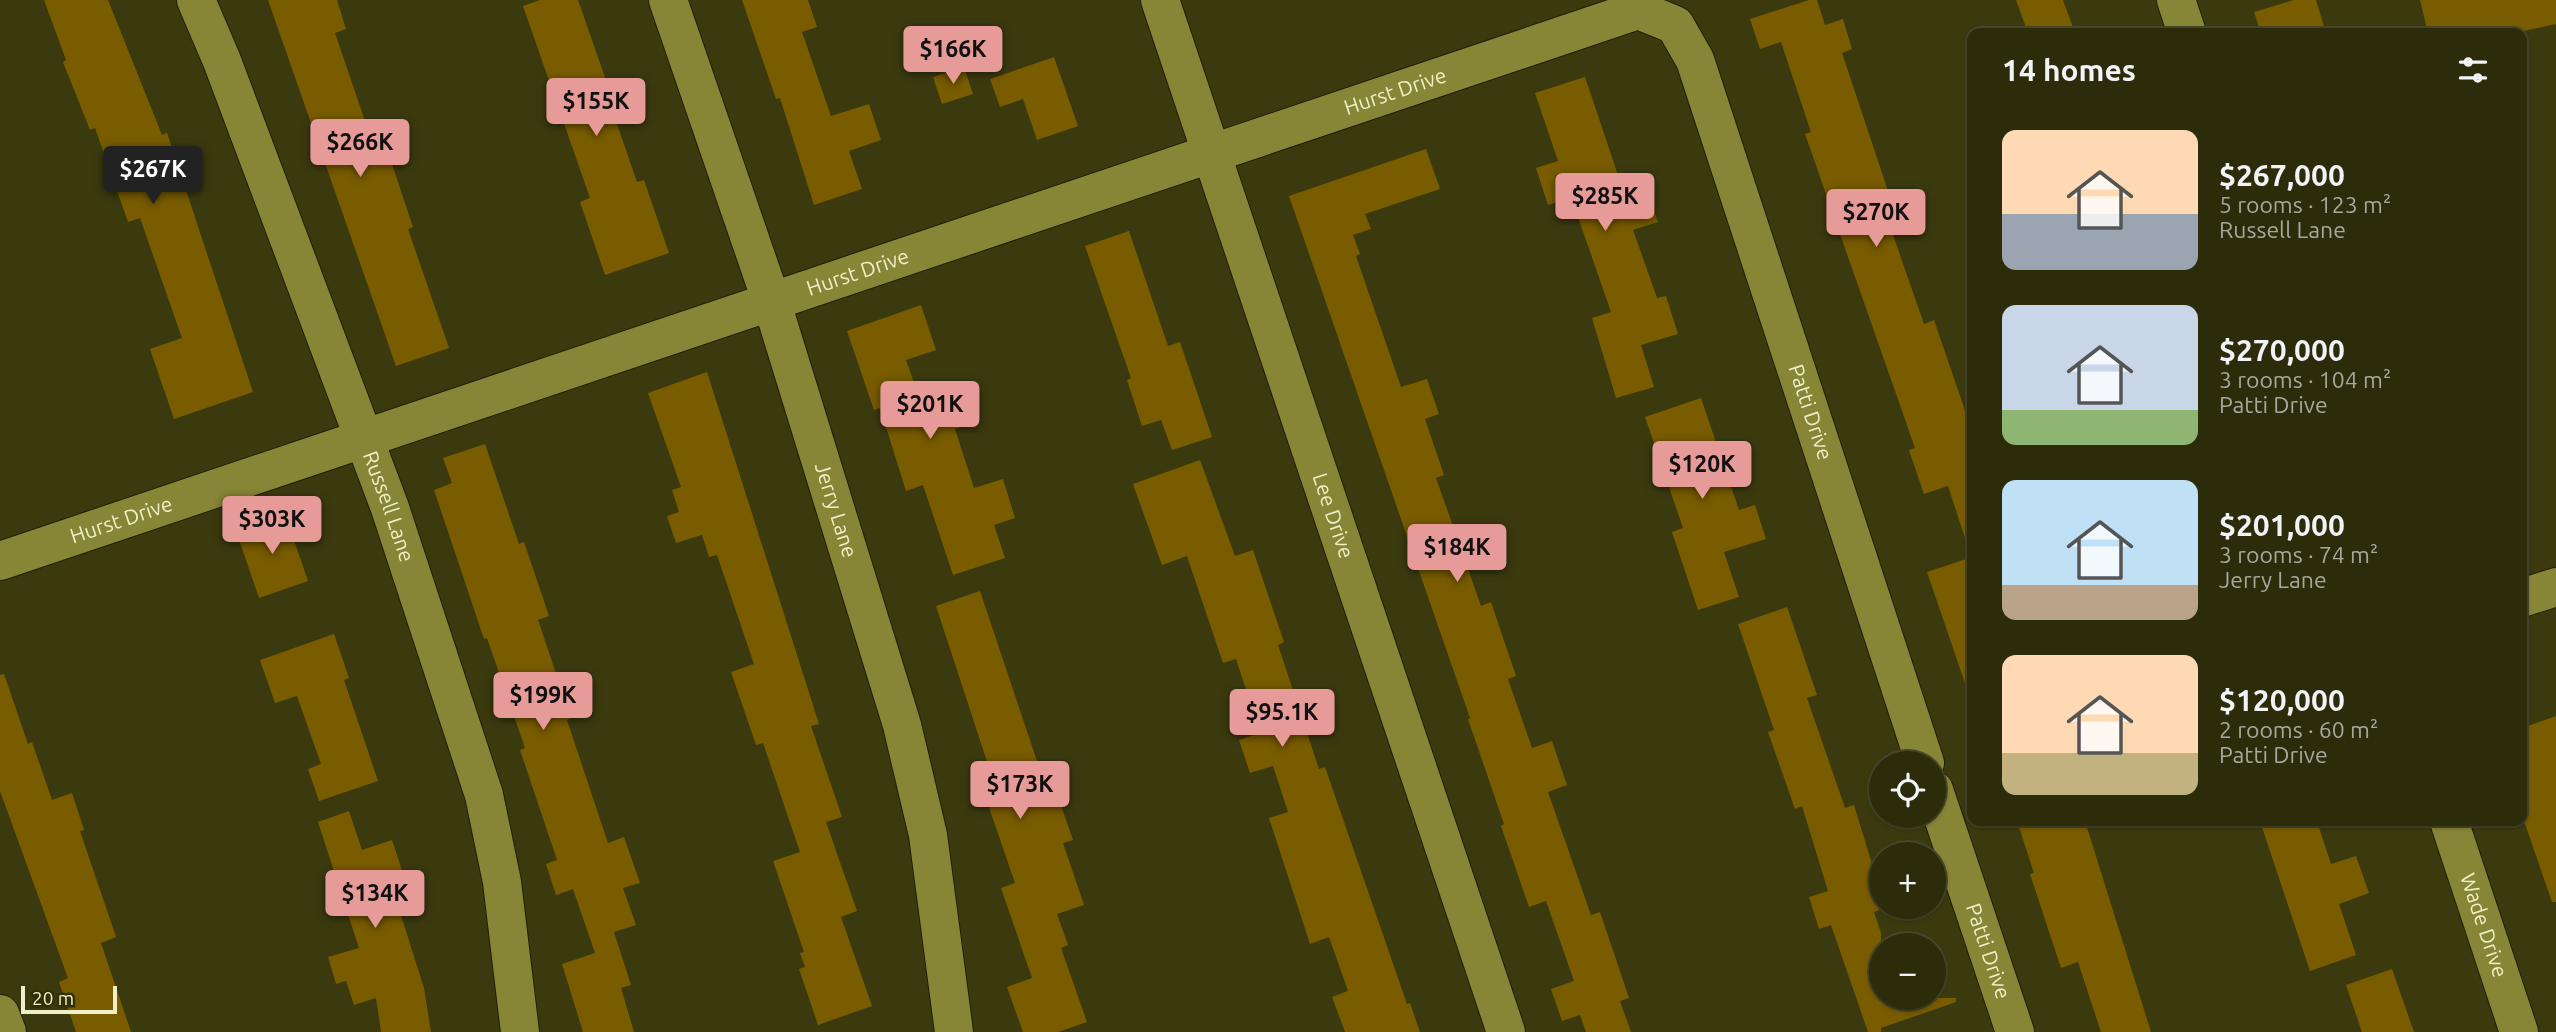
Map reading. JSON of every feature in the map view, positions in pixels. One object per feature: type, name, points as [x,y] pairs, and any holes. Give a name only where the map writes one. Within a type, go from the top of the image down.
[{"type":"street","name":"Russell Lane","points":[[196,0],[222,61],[390,508],[484,795],[502,883],[520,1032]]},
{"type":"street","name":"Jerry Lane","points":[[668,0],[771,300],[902,725],[928,835],[954,1032]]},
{"type":"street","name":"Lee Drive","points":[[1160,0],[1506,1032]]},
{"type":"street","points":[[2176,0],[2185,28]]},
{"type":"street","name":"Hurst Drive","points":[[0,561],[1638,10],[1675,25],[1695,60]]},
{"type":"street","name":"Patti Drive","points":[[1695,60],[1921,751]]},
{"type":"street","points":[[2527,596],[2556,587]]},
{"type":"street","name":"Patti Drive","points":[[1946,826],[2015,1032]]},
{"type":"street","name":"Wade Drive","points":[[2451,826],[2519,1032]]},
{"type":"street","points":[[0,1014],[7,1032]]},
{"type":"building","points":[[44,0],[108,0],[162,135],[167,133],[253,392],[174,419],[150,349],[182,338],[140,218],[128,222],[95,128],[90,130],[63,62],[66,60]]},
{"type":"building","points":[[268,0],[337,0],[346,29],[335,33],[379,162],[390,158],[413,227],[408,229],[449,348],[396,366]]},
{"type":"building","points":[[540,0],[578,0],[607,83],[614,81],[627,120],[617,124],[637,182],[644,180],[669,253],[605,275],[580,202],[590,198],[523,6]]},
{"type":"building","points":[[742,0],[808,0],[817,27],[802,32],[831,116],[869,104],[881,140],[849,151],[862,189],[814,205],[780,98],[776,99]]},
{"type":"building","points":[[1809,0],[1817,0],[1825,25],[1843,19],[1852,49],[1842,53],[1893,206],[1884,209],[1924,324],[1934,320],[1967,416],[1967,544],[1948,486],[1924,494],[1909,450],[1915,448],[1805,134],[1811,132],[1781,42],[1760,49],[1750,19]]},
{"type":"building","points":[[2016,0],[2063,0],[2073,28],[2026,28]]},
{"type":"building","points":[[2294,0],[2316,0],[2324,28],[2259,28],[2254,12]]},
{"type":"building","points":[[2420,0],[2556,0],[2556,24],[2527,30],[2527,28],[2427,28]]},
{"type":"building","points":[[1054,57],[1078,126],[1037,140],[1023,99],[1000,107],[990,79]]},
{"type":"building","points":[[964,67],[973,94],[942,104],[933,77]]},
{"type":"building","points":[[1585,77],[1627,202],[1648,195],[1658,222],[1633,230],[1657,298],[1666,296],[1678,334],[1641,345],[1654,387],[1616,398],[1592,318],[1611,312],[1571,197],[1548,205],[1536,168],[1558,161],[1535,93]]},
{"type":"building","points":[[1426,149],[1440,189],[1365,214],[1371,229],[1353,235],[1360,254],[1356,256],[1401,387],[1427,379],[1439,414],[1425,419],[1444,475],[1436,478],[1481,606],[1491,602],[1516,676],[1508,679],[1532,748],[1552,741],[1567,785],[1548,792],[1591,915],[1600,912],[1629,998],[1620,1001],[1631,1032],[1586,1032],[1580,1015],[1562,1021],[1551,989],[1574,981],[1546,901],[1529,907],[1501,826],[1504,824],[1468,719],[1470,718],[1289,196]]},
{"type":"building","points":[[1129,231],[1168,346],[1180,342],[1212,437],[1172,450],[1161,420],[1142,426],[1127,380],[1131,378],[1085,246]]},
{"type":"building","points":[[921,305],[936,350],[906,360],[923,408],[961,396],[970,424],[955,429],[974,488],[1003,479],[1015,518],[994,525],[1005,558],[953,575],[923,485],[906,491],[880,408],[874,410],[847,331]]},
{"type":"building","points":[[707,372],[819,724],[811,726],[842,817],[826,822],[857,911],[841,917],[872,1006],[818,1025],[799,969],[805,967],[800,953],[804,952],[773,861],[800,852],[763,743],[756,745],[731,672],[754,664],[717,555],[709,557],[702,535],[676,543],[667,516],[679,512],[672,490],[681,487],[648,393]]},
{"type":"building","points":[[1701,398],[1739,510],[1755,505],[1766,539],[1724,552],[1739,597],[1698,610],[1672,532],[1683,528],[1645,417]]},
{"type":"building","points":[[485,444],[519,544],[524,542],[549,616],[538,620],[571,718],[567,720],[608,843],[624,837],[640,883],[623,888],[636,925],[614,932],[631,985],[621,988],[634,1032],[583,1032],[562,964],[595,953],[573,889],[556,895],[546,864],[557,860],[520,750],[525,748],[487,638],[484,639],[434,490],[452,483],[443,458]]},
{"type":"building","points":[[1200,460],[1235,556],[1253,550],[1284,642],[1278,645],[1319,769],[1325,767],[1407,1004],[1410,1003],[1420,1032],[1345,1032],[1332,997],[1348,991],[1329,937],[1310,944],[1269,818],[1288,812],[1273,766],[1250,773],[1239,740],[1260,733],[1236,659],[1223,663],[1187,556],[1162,565],[1133,484]]},
{"type":"building","points":[[285,514],[308,581],[259,598],[236,531]]},
{"type":"building","points":[[1967,559],[1967,689],[1927,572]]},
{"type":"building","points":[[980,591],[1040,770],[1048,768],[1073,840],[1063,843],[1084,905],[1057,914],[1068,945],[1061,948],[1087,1022],[1058,1032],[1023,1032],[1007,987],[1032,978],[1001,888],[1015,883],[983,790],[995,786],[936,606]]},
{"type":"building","points":[[1787,607],[1817,695],[1807,698],[1845,808],[1854,805],[1869,854],[1869,919],[1876,919],[1881,933],[1869,933],[1869,1010],[1933,1010],[1881,1028],[1881,1032],[1868,1032],[1831,925],[1819,929],[1809,897],[1828,891],[1802,806],[1795,809],[1768,732],[1774,730],[1738,624]]},
{"type":"building","points":[[334,634],[349,678],[344,680],[378,781],[319,801],[308,769],[321,764],[297,696],[275,703],[260,660]]},
{"type":"building","points":[[4,674],[28,744],[32,742],[52,800],[72,793],[84,830],[80,831],[116,937],[101,943],[131,1032],[76,1032],[59,982],[68,978],[0,791],[0,675]]},
{"type":"building","points":[[2556,716],[2556,902],[2552,902],[2526,826],[2527,726]]},
{"type":"building","points":[[349,811],[362,850],[392,840],[405,879],[391,884],[424,988],[431,1032],[381,1032],[376,998],[354,1005],[346,981],[336,984],[328,957],[359,948],[318,822]]},
{"type":"building","points":[[2019,826],[2087,826],[2151,1032],[2101,1032],[2078,962],[2061,968],[2030,874],[2034,873]]},
{"type":"building","points":[[2262,826],[2319,826],[2331,864],[2356,856],[2369,893],[2339,904],[2356,955],[2310,971]]},
{"type":"building","points":[[2392,969],[2414,1032],[2362,1032],[2346,985]]},
{"type":"building","points":[[1946,998],[1956,998],[1956,1002],[1946,1005]]}]
